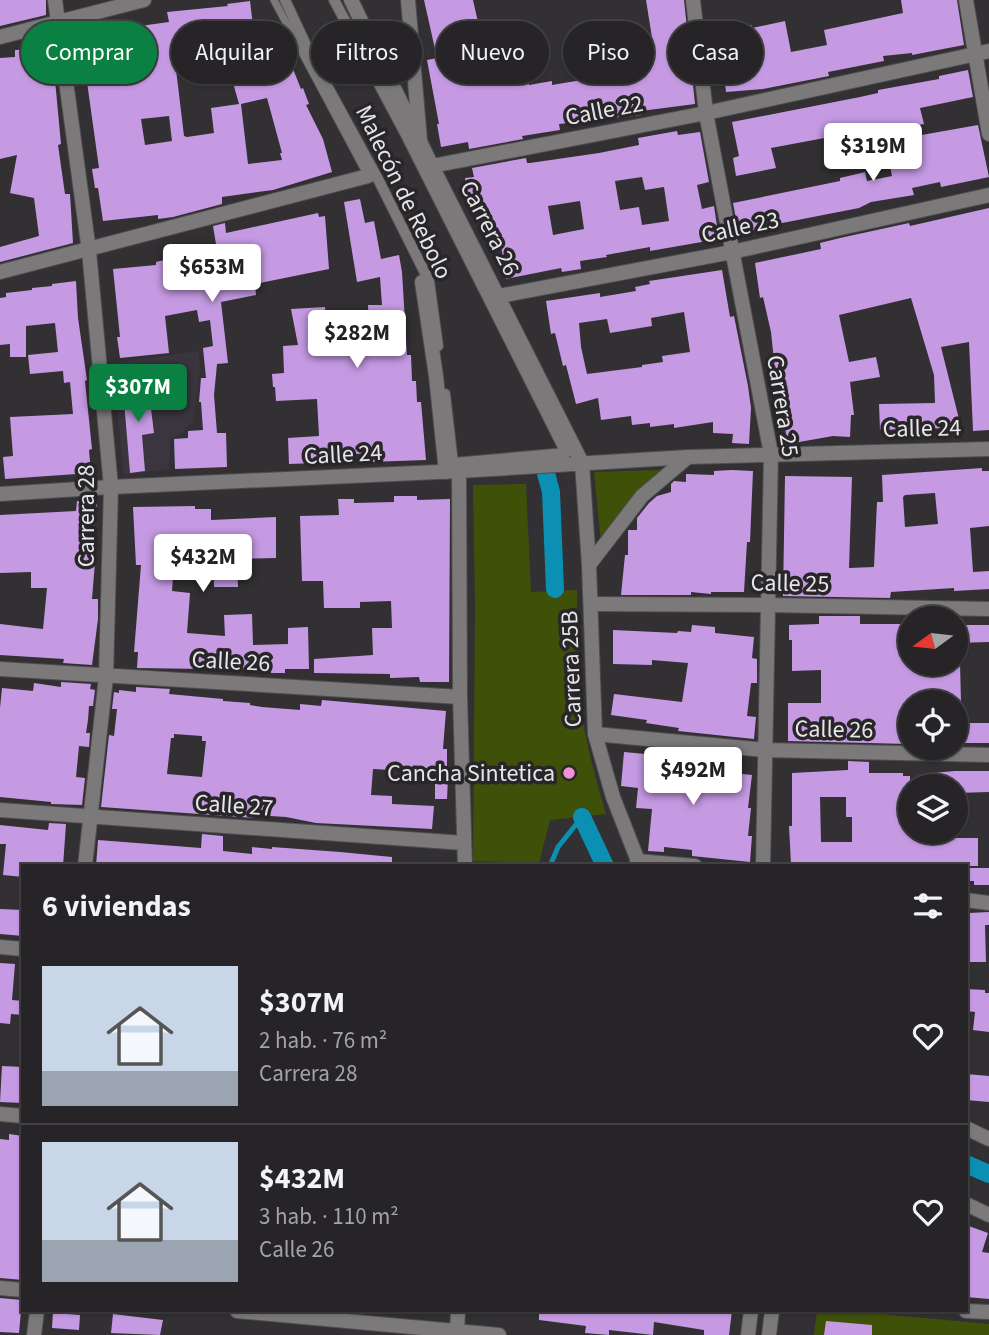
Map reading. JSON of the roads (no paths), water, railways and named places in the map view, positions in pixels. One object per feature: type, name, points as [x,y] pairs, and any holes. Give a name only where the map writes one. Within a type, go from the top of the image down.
[{"type":"street","name":"Carrera 28","points":[[55,0],[58,21]]},
{"type":"street","points":[[62,21],[144,0]]},
{"type":"street","name":"Malecón de Rebolo","points":[[285,0],[429,281],[453,463],[566,453],[334,0]]},
{"type":"street","points":[[351,0],[360,21]]},
{"type":"street","name":"Carrera 26","points":[[408,0],[410,21]]},
{"type":"street","name":"Carrera 25","points":[[693,0],[706,113],[771,454],[763,864]]},
{"type":"street","points":[[966,0],[989,134]]},
{"type":"street","points":[[0,37],[21,32]]},
{"type":"street","name":"Calle 22","points":[[432,166],[706,113],[989,51]]},
{"type":"street","name":"Carrera 28","points":[[66,84],[89,251],[111,487],[106,677],[86,864]]},
{"type":"street","points":[[392,84],[421,141]]},
{"type":"street","name":"Carrera 26","points":[[416,84],[421,141],[582,463]]},
{"type":"street","points":[[0,272],[89,251],[368,176]]},
{"type":"street","name":"Calle 23","points":[[499,296],[732,253],[989,195]]},
{"type":"street","points":[[422,282],[453,471],[465,864]]},
{"type":"street","name":"Calle 24","points":[[0,494],[688,457],[989,449]]},
{"type":"street","points":[[589,565],[642,496],[688,457]]},
{"type":"street","name":"Carrera 25B","points":[[582,463],[591,604],[595,734],[613,797],[639,864]]},
{"type":"street","name":"Calle 25","points":[[591,604],[989,609]]},
{"type":"street","name":"Calle 26","points":[[0,669],[460,697]]},
{"type":"street","name":"Calle 26","points":[[595,734],[765,750],[989,755]]},
{"type":"street","name":"Calle 27","points":[[0,810],[464,843]]},
{"type":"street","points":[[968,900],[989,903]]},
{"type":"street","points":[[0,947],[21,949]]},
{"type":"street","points":[[0,1114],[21,1116]]},
{"type":"street","points":[[968,1129],[989,1139]]},
{"type":"street","points":[[968,1205],[989,1215]]},
{"type":"street","points":[[0,1288],[21,1290]]},
{"type":"street","points":[[968,1311],[989,1312]]},
{"type":"street","points":[[34,1335],[37,1312]]},
{"type":"street","points":[[247,1312],[499,1335]]},
{"type":"street","points":[[457,1333],[458,1312]]},
{"type":"street","points":[[748,1335],[751,1312]]},
{"type":"street","points":[[769,1335],[772,1312]]},
{"type":"lane","points":[[274,0],[368,176]]},
{"type":"waterway","points":[[542,458],[551,492],[555,589]]},
{"type":"waterway","points":[[551,864],[558,847],[582,817]]},
{"type":"waterway","points":[[582,817],[604,864]]},
{"type":"waterway","points":[[968,1165],[989,1174]]},
{"type":"place","name":"Cancha Sintetica","points":[[569,773]]}]
